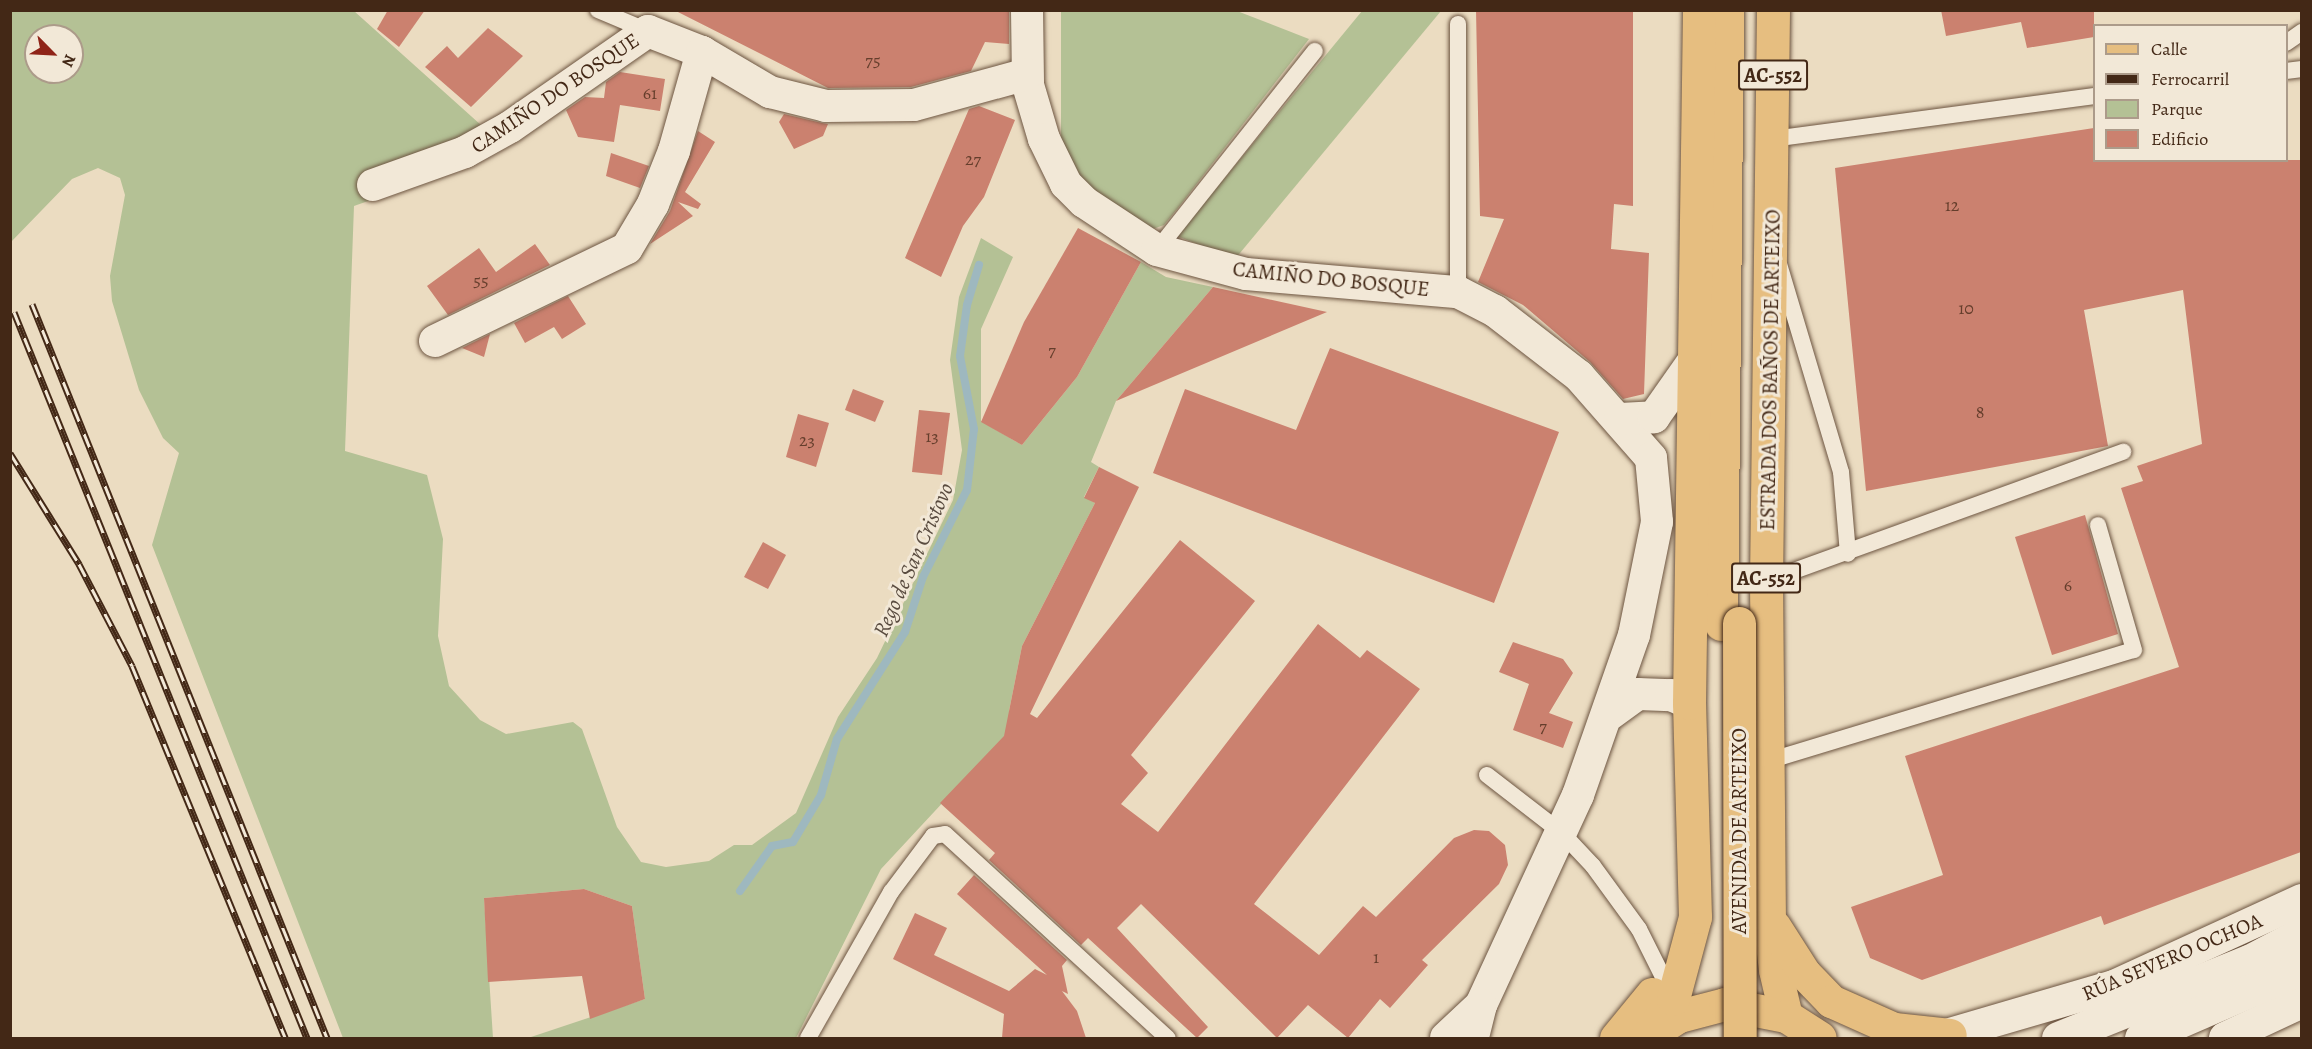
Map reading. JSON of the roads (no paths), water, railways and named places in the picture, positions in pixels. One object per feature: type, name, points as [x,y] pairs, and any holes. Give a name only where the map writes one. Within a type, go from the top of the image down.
[{"type":"main road","points":[[1646,1038],[1668,984],[1690,857],[1680,699],[1692,363],[1699,10]]},
{"type":"main road","name":"AC-552","points":[[1727,10],[1730,623]]},
{"type":"main road","name":"ESTRADA DOS BAÑOS DE ARTEIXO","points":[[1730,623],[1744,10]]},
{"type":"main road","name":"ESTRADA DOS BAÑOS DE ARTEIXO","points":[[1773,10],[1772,241],[1766,581],[1769,918],[1786,1016]]},
{"type":"main road","name":"AVENIDA DE ARTEIXO","points":[[1723,1038],[1730,623]]},
{"type":"main road","name":"AVENIDA DE ARTEIXO","points":[[1730,623],[1740,1038]]},
{"type":"main road","points":[[1769,918],[1804,973],[1831,1001],[1894,1029],[1943,1037]]},
{"type":"main road","name":"RÚA SEVERO OCHOA","points":[[2058,1038],[2217,975],[2301,933]]},
{"type":"main road","points":[[2141,1038],[2301,968]]},
{"type":"main road","points":[[1616,1038],[1668,984]]},
{"type":"main road","points":[[1646,1038],[1679,1016],[1725,1004],[1786,1016],[1820,1038]]},
{"type":"street","name":"CAMIÑO DO BOSQUE","points":[[1027,10],[1027,74],[1044,139],[1066,184],[1084,202],[1157,250],[1246,274],[1458,292],[1532,338],[1620,419],[1651,458],[1657,522],[1634,635]]},
{"type":"street","name":"CAMIÑO DO BOSQUE","points":[[373,185],[465,152],[510,127],[648,31],[702,52],[770,92],[826,106],[914,105],[1027,74]]},
{"type":"street","points":[[435,341],[627,248],[653,204],[674,151],[702,52]]},
{"type":"street","points":[[1620,419],[1654,417],[1692,363]]},
{"type":"street","points":[[1634,635],[1641,675],[1680,699]]},
{"type":"street","points":[[1473,1038],[1481,1005],[1562,833],[1610,714],[1634,635]]},
{"type":"street","points":[[1610,714],[1638,693],[1680,699]]},
{"type":"street","name":"RÚA SEVERO OCHOA","points":[[1943,1037],[2114,986],[2301,900]]},
{"type":"street","points":[[2225,1038],[2301,1002]]},
{"type":"street","points":[[1446,1038],[1481,1005]]},
{"type":"lane","points":[[598,10],[648,31]]},
{"type":"lane","points":[[1458,24],[1458,292]]},
{"type":"lane","points":[[2288,42],[2301,32]]},
{"type":"lane","points":[[1157,250],[1315,51]]},
{"type":"lane","points":[[1772,139],[2093,96]]},
{"type":"lane","points":[[1772,241],[1841,472],[1848,554]]},
{"type":"lane","points":[[1766,581],[1848,554],[2123,452]]},
{"type":"lane","points":[[1768,761],[2134,650],[2098,525]]},
{"type":"lane","points":[[1487,775],[1562,833],[1593,866],[1668,984]]},
{"type":"lane","points":[[808,1038],[891,892],[933,836],[945,834],[1168,1038]]},
{"type":"waterway","name":"Rego de San Cristovo","points":[[740,891],[772,846],[793,842],[821,795],[837,739],[905,632],[923,577],[967,490],[974,429],[960,356],[967,305],[979,265]]},
{"type":"railway","points":[[32,304],[327,1038]]},
{"type":"railway","points":[[14,312],[307,1038]]},
{"type":"railway","points":[[10,453],[79,564],[132,666],[285,1038]]}]
